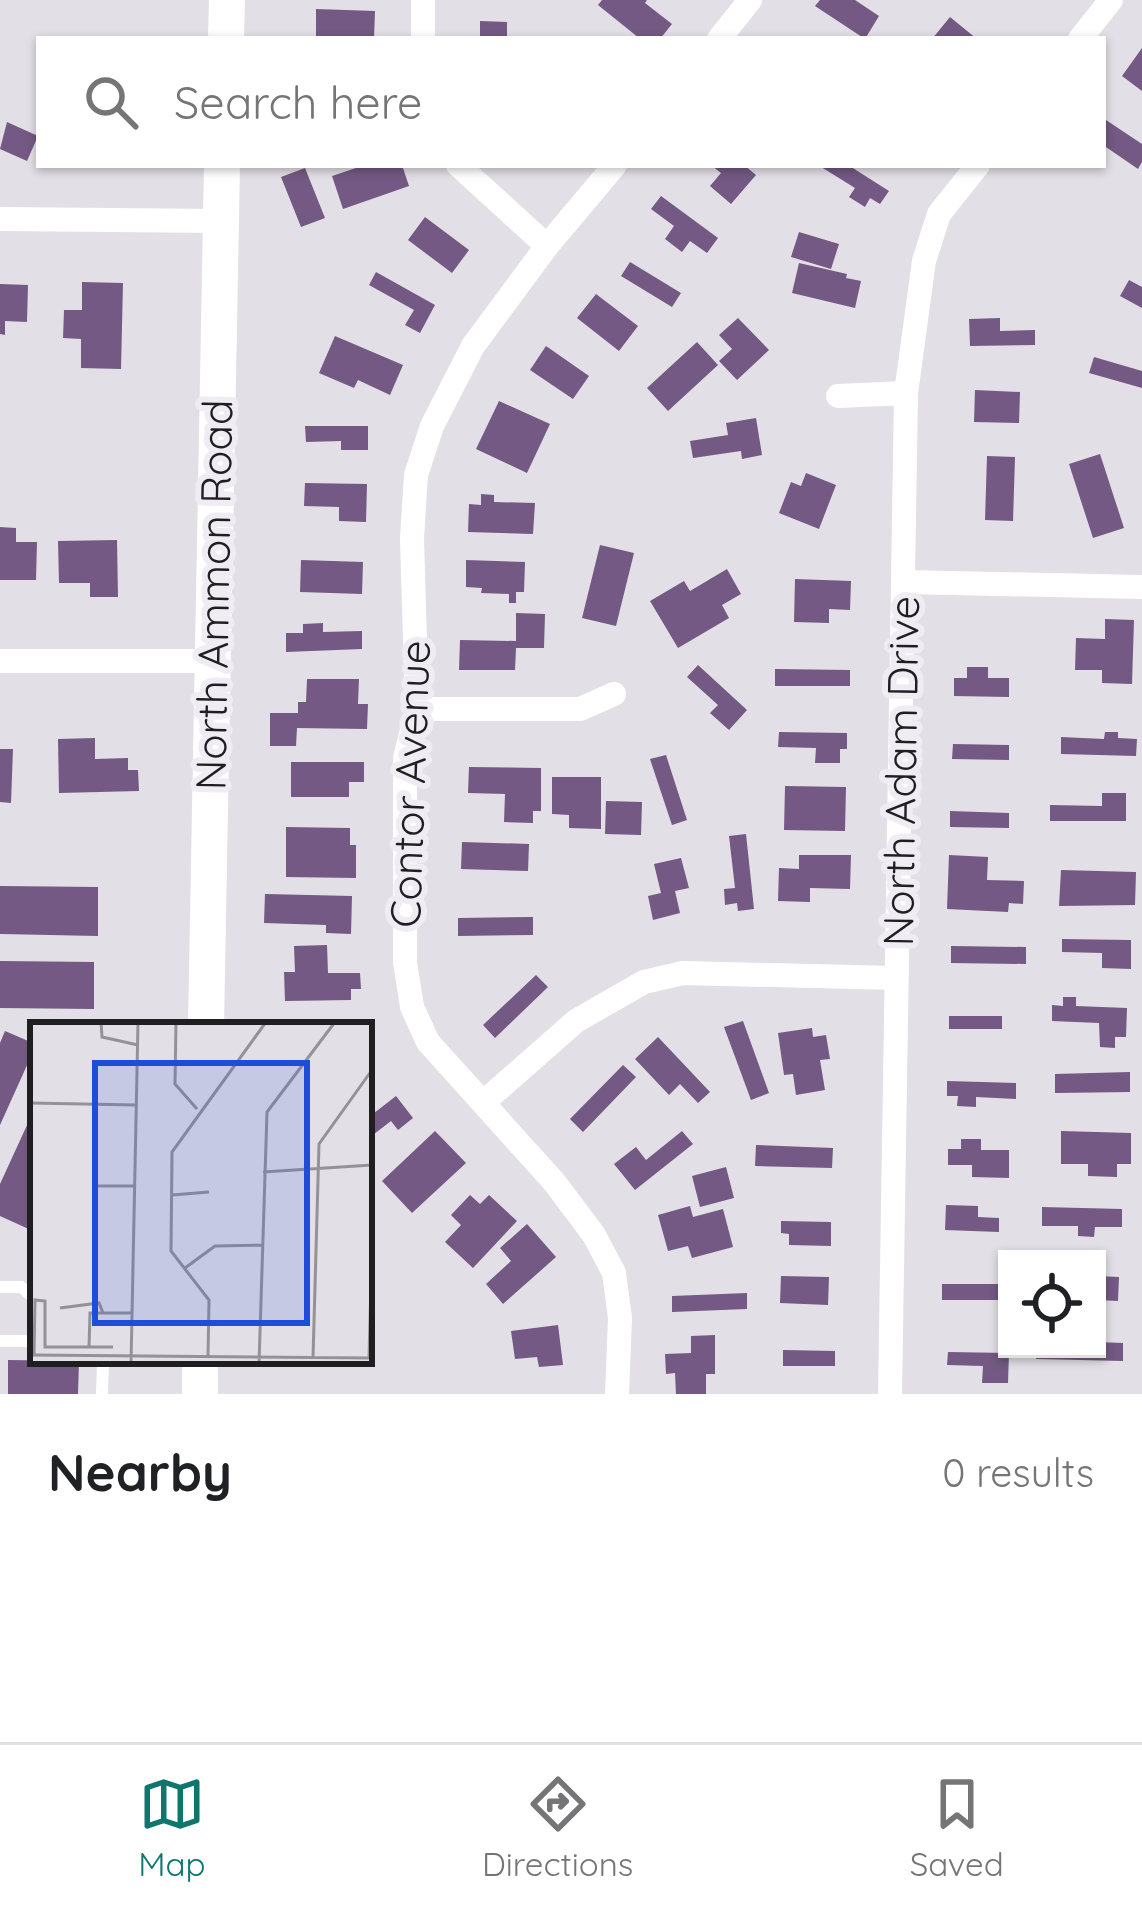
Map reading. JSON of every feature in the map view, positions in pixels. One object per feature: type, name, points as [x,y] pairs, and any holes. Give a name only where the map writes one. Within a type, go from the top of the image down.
[{"type":"main road","points":[[226,36],[227,0]]},
{"type":"main road","name":"North Ammon Road","points":[[206,1022],[222,168]]},
{"type":"street","points":[[423,0],[423,36]]},
{"type":"street","points":[[721,36],[750,0]]},
{"type":"street","points":[[1082,36],[1111,0]]},
{"type":"street","points":[[461,168],[547,246]]},
{"type":"street","name":"Contor Avenue","points":[[612,168],[473,346],[432,426],[416,475],[412,538],[417,709],[405,758],[405,962],[412,1007],[428,1042],[485,1102],[594,1235],[614,1273],[620,1318],[617,1394]]},
{"type":"street","name":"North Adam Drive","points":[[890,1394],[906,393],[929,245],[939,214],[976,168]]},
{"type":"street","points":[[0,219],[220,221]]},
{"type":"street","points":[[838,396],[906,393]]},
{"type":"street","points":[[905,582],[1142,586]]},
{"type":"street","points":[[0,662],[212,661]]},
{"type":"street","points":[[417,709],[580,709],[614,694]]},
{"type":"street","points":[[485,1102],[576,1021],[644,982],[683,973],[896,979]]},
{"type":"lane","points":[[0,1288],[21,1287],[30,1294]]},
{"type":"lane","points":[[102,1394],[103,1364]]},
{"type":"building","points":[[602,0],[647,0],[672,24],[662,36],[637,36],[598,5]]},
{"type":"building","points":[[820,0],[855,0],[879,16],[867,36],[860,36],[815,6]]},
{"type":"building","points":[[316,9],[375,11],[374,36],[316,36]]},
{"type":"building","points":[[950,17],[973,36],[934,36]]},
{"type":"building","points":[[480,21],[507,22],[507,36],[480,36]]},
{"type":"building","points":[[1142,48],[1142,91],[1122,76]]},
{"type":"building","points":[[1106,120],[1142,144],[1138,169],[1106,147]]},
{"type":"building","points":[[7,122],[36,135],[27,161],[0,149]]},
{"type":"building","points":[[305,168],[325,218],[301,227],[281,177]]},
{"type":"building","points":[[356,168],[403,168],[409,186],[343,209],[332,176]]},
{"type":"building","points":[[715,168],[748,168],[756,175],[731,204],[710,186],[721,173]]},
{"type":"building","points":[[823,168],[853,168],[889,191],[880,204],[870,198],[865,207],[849,197],[855,188]]},
{"type":"building","points":[[661,196],[718,238],[707,253],[690,241],[682,252],[665,239],[674,226],[651,209]]},
{"type":"building","points":[[425,217],[469,250],[452,273],[408,240]]},
{"type":"building","points":[[799,232],[839,244],[831,269],[791,257]]},
{"type":"building","points":[[630,262],[681,293],[672,307],[621,276]]},
{"type":"building","points":[[799,263],[861,281],[855,308],[792,293]]},
{"type":"building","points":[[376,272],[435,305],[420,333],[405,325],[414,310],[369,285]]},
{"type":"building","points":[[1129,280],[1142,287],[1142,308],[1120,296]]},
{"type":"building","points":[[82,282],[123,283],[121,369],[81,368],[81,339],[63,338],[64,310],[82,310]]},
{"type":"building","points":[[0,284],[28,285],[27,322],[5,321],[5,335],[0,334]]},
{"type":"building","points":[[596,294],[638,326],[619,351],[577,318]]},
{"type":"building","points":[[738,318],[769,350],[737,380],[719,361],[732,349],[719,335]]},
{"type":"building","points":[[1000,318],[1000,331],[1035,330],[1035,345],[970,346],[969,319]]},
{"type":"building","points":[[335,336],[403,365],[390,395],[358,380],[354,388],[319,373]]},
{"type":"building","points":[[697,342],[718,365],[668,411],[647,388]]},
{"type":"building","points":[[546,346],[589,376],[573,399],[530,370]]},
{"type":"building","points":[[1094,357],[1142,371],[1142,388],[1089,373]]},
{"type":"building","points":[[975,390],[1020,392],[1019,423],[974,422]]},
{"type":"building","points":[[499,401],[550,424],[527,473],[476,449]]},
{"type":"building","points":[[756,418],[762,455],[742,459],[741,451],[693,458],[690,441],[728,435],[726,423]]},
{"type":"building","points":[[305,426],[368,426],[368,450],[341,450],[341,441],[306,442]]},
{"type":"building","points":[[1100,454],[1124,528],[1093,538],[1069,464]]},
{"type":"building","points":[[987,456],[1015,457],[1013,521],[985,520]]},
{"type":"building","points":[[806,473],[836,485],[819,529],[779,513],[791,482],[801,486]]},
{"type":"building","points":[[305,483],[367,484],[366,522],[339,521],[339,507],[304,506]]},
{"type":"building","points":[[481,494],[494,495],[494,502],[535,503],[533,534],[468,532],[469,504],[481,505]]},
{"type":"building","points":[[0,527],[16,528],[16,542],[37,542],[36,580],[0,580]]},
{"type":"building","points":[[117,540],[118,597],[90,597],[90,583],[59,583],[58,541]]},
{"type":"building","points":[[600,545],[634,553],[616,626],[582,618]]},
{"type":"building","points":[[301,560],[363,562],[362,594],[300,592]]},
{"type":"building","points":[[466,560],[525,562],[524,592],[516,592],[516,603],[509,603],[509,594],[466,587]]},
{"type":"building","points":[[727,569],[741,594],[722,605],[729,618],[678,648],[650,601],[684,581],[690,591]]},
{"type":"building","points":[[795,579],[851,581],[850,610],[829,609],[829,623],[794,622]]},
{"type":"building","points":[[516,613],[545,614],[544,648],[516,648],[515,670],[459,670],[460,640],[516,641]]},
{"type":"building","points":[[1105,619],[1134,620],[1132,684],[1102,683],[1102,670],[1075,670],[1076,638],[1105,639]]},
{"type":"building","points":[[323,623],[323,632],[362,631],[362,649],[286,652],[286,633],[303,633],[303,624]]},
{"type":"building","points":[[698,665],[747,710],[729,730],[710,713],[718,705],[687,677]]},
{"type":"building","points":[[967,667],[988,667],[988,678],[1009,678],[1009,697],[954,696],[954,678],[967,678]]},
{"type":"building","points":[[775,669],[850,670],[850,686],[775,686]]},
{"type":"building","points":[[307,679],[359,679],[358,704],[368,704],[367,729],[297,728],[296,746],[270,746],[270,713],[298,713],[298,702],[306,702]]},
{"type":"building","points":[[779,732],[847,733],[847,749],[840,749],[840,763],[815,763],[816,748],[778,747]]},
{"type":"building","points":[[1105,732],[1137,739],[1136,756],[1061,754],[1061,737],[1104,739]]},
{"type":"building","points":[[95,738],[95,759],[128,758],[128,770],[138,770],[139,791],[59,793],[58,739]]},
{"type":"building","points":[[953,744],[1009,745],[1009,760],[952,759]]},
{"type":"building","points":[[0,749],[13,749],[11,803],[0,802]]},
{"type":"building","points":[[666,755],[687,820],[672,825],[650,759]]},
{"type":"building","points":[[291,762],[364,762],[364,782],[349,782],[349,797],[291,797]]},
{"type":"building","points":[[469,767],[541,768],[541,811],[533,811],[533,823],[504,822],[505,794],[468,793]]},
{"type":"building","points":[[552,777],[601,777],[601,829],[569,828],[569,815],[552,814]]},
{"type":"building","points":[[785,786],[846,787],[845,831],[784,830]]},
{"type":"building","points":[[1102,793],[1126,793],[1126,821],[1050,821],[1050,805],[1102,806]]},
{"type":"building","points":[[606,801],[642,802],[641,835],[605,834]]},
{"type":"building","points":[[950,811],[1009,813],[1009,828],[950,827]]},
{"type":"building","points":[[286,827],[350,828],[350,845],[356,845],[356,878],[286,877]]},
{"type":"building","points":[[746,834],[754,909],[738,911],[737,903],[725,905],[724,889],[735,888],[729,836]]},
{"type":"building","points":[[462,842],[529,844],[528,871],[461,869]]},
{"type":"building","points":[[799,855],[851,855],[850,889],[810,888],[810,902],[778,901],[779,868],[799,869]]},
{"type":"building","points":[[949,855],[988,857],[987,880],[1024,881],[1023,904],[1009,903],[1008,912],[947,909]]},
{"type":"building","points":[[681,858],[689,888],[675,891],[680,913],[653,920],[648,896],[661,893],[654,864]]},
{"type":"building","points":[[1061,870],[1136,872],[1135,905],[1059,906]]},
{"type":"building","points":[[0,886],[98,887],[98,936],[0,934]]},
{"type":"building","points":[[265,894],[352,896],[351,934],[326,933],[326,925],[264,923]]},
{"type":"building","points":[[533,917],[533,935],[458,936],[458,918]]},
{"type":"building","points":[[1062,939],[1131,940],[1131,969],[1102,968],[1102,953],[1062,952]]},
{"type":"building","points":[[327,945],[328,973],[360,973],[361,989],[351,989],[351,1000],[285,1001],[284,972],[295,972],[294,946]]},
{"type":"building","points":[[951,946],[1026,947],[1026,964],[951,963]]},
{"type":"building","points":[[0,961],[94,962],[94,1009],[0,1008]]},
{"type":"building","points":[[536,975],[548,987],[495,1038],[483,1025]]},
{"type":"building","points":[[1063,997],[1076,997],[1076,1006],[1127,1008],[1126,1037],[1115,1037],[1115,1048],[1100,1047],[1099,1023],[1052,1021],[1052,1005],[1063,1006]]},
{"type":"building","points":[[949,1016],[1002,1016],[1002,1029],[949,1029]]},
{"type":"building","points":[[743,1021],[769,1093],[751,1100],[724,1027]]},
{"type":"building","points":[[812,1028],[813,1037],[826,1035],[830,1059],[820,1060],[825,1090],[796,1095],[793,1074],[784,1075],[778,1033]]},
{"type":"building","points":[[5,1031],[30,1042],[30,1059],[0,1125],[0,1043]]},
{"type":"building","points":[[658,1037],[710,1092],[698,1103],[680,1084],[669,1095],[635,1059]]},
{"type":"building","points":[[623,1065],[636,1077],[583,1132],[570,1119]]},
{"type":"building","points":[[1130,1072],[1130,1092],[1055,1093],[1055,1074]]},
{"type":"building","points":[[947,1081],[1016,1083],[1016,1099],[976,1097],[976,1107],[957,1106],[958,1096],[947,1096]]},
{"type":"building","points":[[396,1096],[413,1118],[398,1130],[391,1121],[372,1136],[372,1115]]},
{"type":"building","points":[[30,1119],[30,1230],[0,1216],[0,1184]]},
{"type":"building","points":[[435,1131],[466,1163],[412,1213],[382,1181]]},
{"type":"building","points":[[682,1131],[693,1144],[635,1190],[614,1164],[636,1147],[646,1160]]},
{"type":"building","points":[[1061,1131],[1131,1133],[1131,1164],[1117,1164],[1117,1177],[1088,1176],[1088,1164],[1061,1164]]},
{"type":"building","points":[[961,1139],[981,1139],[981,1150],[1009,1150],[1009,1178],[972,1177],[972,1165],[948,1165],[948,1149],[961,1149]]},
{"type":"building","points":[[756,1145],[833,1148],[832,1168],[755,1166]]},
{"type":"building","points":[[726,1167],[734,1198],[700,1207],[692,1176]]},
{"type":"building","points":[[470,1195],[480,1204],[489,1195],[517,1221],[473,1268],[445,1242],[461,1225],[451,1215]]},
{"type":"building","points":[[946,1205],[978,1206],[978,1217],[999,1218],[999,1232],[945,1230]]},
{"type":"building","points":[[690,1206],[693,1217],[723,1209],[733,1247],[692,1258],[688,1246],[668,1251],[658,1215]]},
{"type":"building","points":[[1042,1207],[1122,1209],[1122,1227],[1095,1227],[1094,1237],[1078,1236],[1078,1226],[1042,1226]]},
{"type":"building","points":[[781,1221],[831,1222],[831,1246],[789,1245],[789,1234],[781,1233]]},
{"type":"building","points":[[527,1224],[556,1257],[503,1304],[486,1284],[511,1261],[500,1248]]},
{"type":"building","points":[[781,1276],[829,1277],[828,1305],[780,1303]]},
{"type":"building","points":[[1106,1276],[1119,1277],[1118,1301],[1106,1300]]},
{"type":"building","points":[[942,1284],[998,1284],[998,1300],[942,1300]]},
{"type":"building","points":[[747,1293],[747,1309],[672,1312],[672,1296]]},
{"type":"building","points":[[558,1325],[563,1365],[539,1367],[537,1357],[515,1359],[511,1331]]},
{"type":"building","points":[[715,1335],[715,1374],[706,1374],[706,1394],[676,1394],[675,1373],[666,1374],[665,1354],[691,1353],[691,1336]]},
{"type":"building","points":[[1106,1342],[1123,1343],[1123,1361],[1036,1359],[1106,1358]]},
{"type":"building","points":[[783,1350],[835,1351],[835,1366],[783,1366]]},
{"type":"building","points":[[948,1352],[998,1353],[998,1358],[1009,1358],[1008,1383],[982,1383],[983,1366],[947,1365]]},
{"type":"building","points":[[8,1360],[79,1364],[78,1394],[8,1394]]}]
